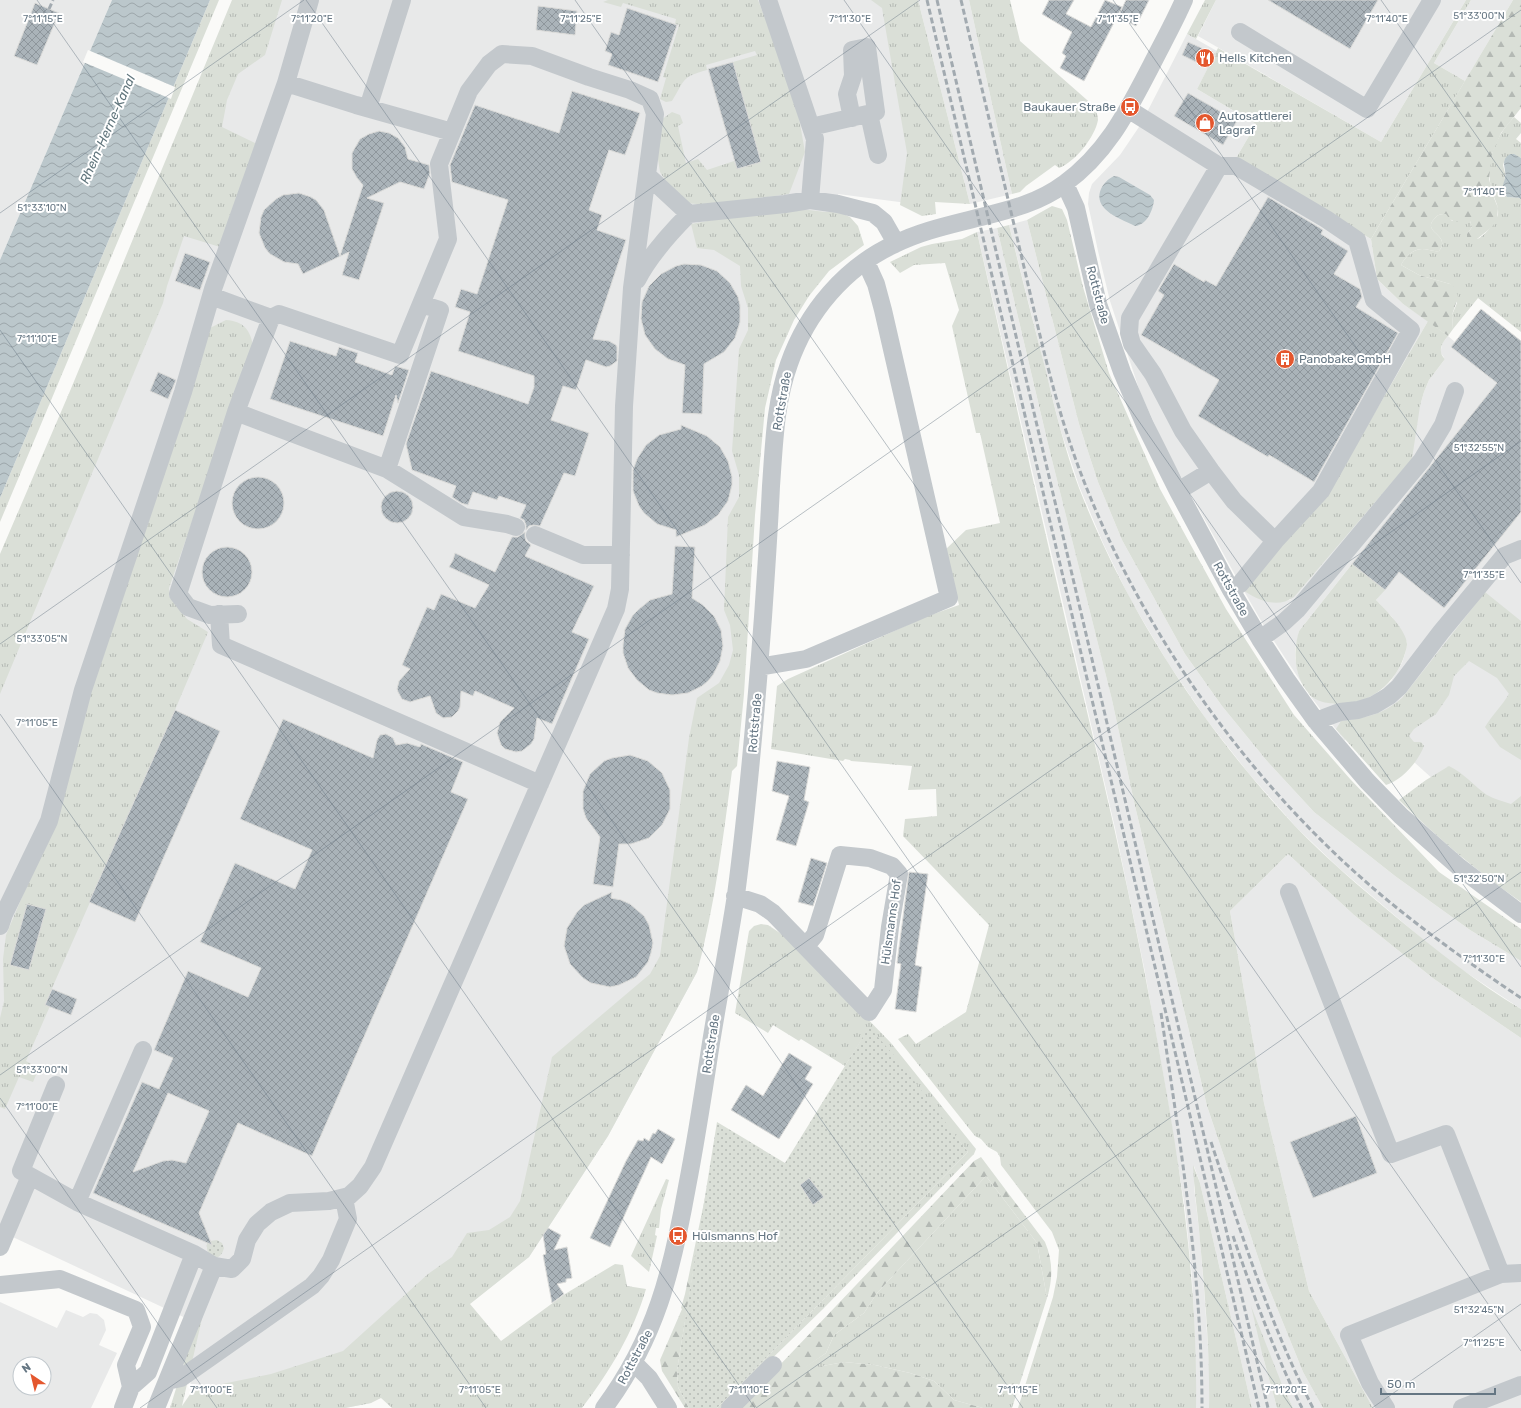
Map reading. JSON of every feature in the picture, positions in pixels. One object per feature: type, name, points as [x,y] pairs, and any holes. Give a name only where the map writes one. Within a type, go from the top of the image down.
[{"type":"street","points":[[0,926],[4,914],[49,821],[83,690],[184,392],[212,296],[286,83],[310,0]]},
{"type":"street","points":[[368,108],[402,0]]},
{"type":"street","points":[[768,0],[815,139],[810,200]]},
{"type":"street","name":"Rottstraße","points":[[604,1408],[634,1363],[648,1335],[662,1299],[678,1236],[694,1147],[735,896],[753,744],[778,411],[789,363],[800,337],[828,294],[841,281],[880,251],[896,243],[944,226],[1025,205],[1047,195],[1065,184],[1086,166],[1101,151],[1117,129],[1184,0]]},
{"type":"street","points":[[1240,32],[1367,109],[1432,0]]},
{"type":"street","points":[[56,1085],[21,1171],[77,1202],[194,1254],[214,1266],[232,1269],[242,1259],[247,1240],[257,1224],[271,1212],[290,1203],[329,1202],[349,1196],[360,1186],[374,1164],[616,609],[620,589],[624,406],[632,288],[655,114],[650,99],[630,90],[532,56],[502,54],[489,64],[469,91],[439,164],[448,239],[400,355],[279,314],[271,318],[236,412],[178,594],[188,607],[210,615],[238,614]]},
{"type":"street","points":[[286,83],[452,132]]},
{"type":"street","points":[[1128,110],[1219,166],[1236,166],[1326,219],[1357,240],[1374,300],[1411,330],[1321,491],[1275,541],[1240,584],[1231,590]]},
{"type":"street","points":[[811,127],[860,116],[878,155]]},
{"type":"street","points":[[1219,166],[1130,318],[1129,333],[1132,344],[1153,374],[1183,431],[1211,472],[1234,501],[1275,541]]},
{"type":"street","points":[[647,175],[689,214]]},
{"type":"street","name":"Rottstraße","points":[[1065,184],[1076,208],[1098,304],[1122,372],[1145,425],[1178,491],[1231,590],[1260,639],[1316,721],[1367,781],[1401,816],[1459,868],[1521,914]]},
{"type":"street","points":[[632,288],[645,265],[670,233],[689,214],[810,200],[838,204],[873,213],[884,222],[896,243]]},
{"type":"street","points":[[759,667],[806,659],[949,598],[883,310],[876,284],[866,262]]},
{"type":"street","points":[[212,296],[271,318]]},
{"type":"street","points":[[387,469],[440,310],[421,304]]},
{"type":"street","points":[[1260,639],[1284,622],[1297,610],[1422,460],[1443,425],[1455,391]]},
{"type":"street","points":[[236,412],[387,469],[464,517],[507,524],[516,527]]},
{"type":"street","points":[[1178,491],[1211,472]]},
{"type":"street","points":[[536,535],[583,556],[621,555]]},
{"type":"street","points":[[1316,721],[1335,714],[1374,706],[1389,696],[1399,687],[1441,632],[1504,556],[1521,549]]},
{"type":"street","points":[[219,614],[221,645],[540,784]]},
{"type":"street","name":"Hülsmanns Hof","points":[[735,896],[760,904],[773,913],[869,1012],[883,990],[890,927],[899,874],[892,866],[870,858],[840,855],[815,935],[806,946]]},
{"type":"street","points":[[1289,892],[1391,1154],[1446,1134],[1501,1274]]},
{"type":"street","points":[[77,1202],[143,1050]]},
{"type":"street","points":[[0,1247],[30,1176]]},
{"type":"street","points":[[167,1381],[181,1378],[312,1286],[321,1276],[330,1260],[348,1219],[344,1198]]},
{"type":"street","points":[[123,1408],[131,1387],[148,1372],[194,1254]]},
{"type":"street","points":[[156,1408],[214,1266]]},
{"type":"street","points":[[1386,1408],[1370,1383],[1349,1335],[1501,1274],[1521,1273]]},
{"type":"street","points":[[0,1285],[60,1279],[136,1310],[142,1327],[126,1365],[131,1387]]},
{"type":"street","points":[[634,1363],[649,1378],[668,1408]]},
{"type":"street","points":[[730,1408],[773,1365]]},
{"type":"street","points":[[1462,1408],[1521,1385]]},
{"type":"shaded area","points":[[0,0],[112,0],[0,260]]},
{"type":"shaded area","points":[[254,0],[886,0],[919,183],[907,203],[838,194],[840,224],[769,343],[722,838],[703,950],[697,972],[608,1136],[529,1257],[469,1304],[371,1403],[345,1408],[190,1408],[192,1321],[0,1231],[0,612]]},
{"type":"shaded area","points":[[918,0],[969,0],[1012,194],[970,204]]},
{"type":"shaded area","points":[[1216,0],[1466,0],[1381,142],[1198,36]]},
{"type":"shaded area","points":[[1471,0],[1513,0],[1465,81],[1434,63]]},
{"type":"shaded area","points":[[1187,34],[1217,51],[1197,89],[1256,124],[1235,160],[1371,239],[1377,279],[1403,304],[1428,321],[1328,493],[1268,602],[1290,600],[1420,406],[1429,380],[1445,359],[1441,353],[1441,349],[1443,342],[1448,336],[1455,342],[1481,309],[1521,341],[1521,843],[1445,790],[1414,762],[1346,737],[1345,741],[1311,697],[1334,704],[1379,692],[1391,681],[1402,663],[1407,642],[1392,617],[1376,600],[1384,590],[1352,564],[1299,631],[1295,658],[1298,673],[1303,685],[1264,626],[1240,584],[1166,449],[1140,392],[1110,301],[1088,204],[1089,193],[1092,184],[1120,155],[1141,124]]},
{"type":"shaded area","points":[[1027,220],[1079,424],[1098,482],[1122,540],[1185,654],[1222,706],[1267,761],[1314,812],[1395,876],[1470,930],[1521,961],[1521,1009],[1446,959],[1340,869],[1296,827],[1250,775],[1206,719],[1168,663],[1130,599],[1103,543],[1079,486],[1060,428],[1009,225]]},
{"type":"shaded area","points":[[997,228],[1048,444],[1112,700],[1135,806],[1207,1106],[1266,1281],[1303,1372],[1323,1408],[1293,1408],[1281,1382],[1262,1353],[1277,1408],[1252,1408],[1200,1183],[1194,1166],[1194,1187],[1200,1239],[1210,1381],[1209,1408],[1196,1408],[1192,1277],[1185,1208],[1166,1090],[1144,967],[1115,828],[977,232]]},
{"type":"shaded area","points":[[1288,854],[1354,915],[1434,979],[1521,1038],[1521,1408],[1373,1408],[1309,1291],[1264,1103],[1230,911]]},
{"type":"shaded area","points":[[0,1302],[57,1328],[66,1310],[83,1317],[90,1313],[97,1314],[104,1320],[106,1330],[99,1345],[117,1353],[91,1408],[0,1408]]},
{"type":"green space","points":[[210,0],[219,0],[0,522],[0,498]]},
{"type":"green space","points":[[232,0],[282,0],[265,55],[238,74],[227,100],[222,127],[257,144],[220,247],[184,236],[167,286],[163,303],[0,694],[0,554],[70,391]]},
{"type":"green space","points":[[608,0],[758,0],[775,44],[799,118],[805,152],[789,194],[708,205],[685,203],[671,189],[660,172],[657,153],[661,120],[672,112],[680,115],[683,123],[678,126],[686,163],[698,159],[707,170],[734,161],[737,169],[761,162],[733,62],[757,55],[755,51],[706,65],[707,70],[688,77],[672,101],[666,102],[660,99],[666,78],[663,77],[679,25],[675,24],[676,19],[623,3],[621,7],[603,2]]},
{"type":"green space","points":[[871,0],[918,0],[970,204],[935,202],[936,214],[922,216],[900,205],[907,153],[882,8]]},
{"type":"green space","points":[[969,0],[1010,0],[1020,41],[1095,107],[1097,115],[1098,120],[1093,134],[1078,155],[1059,168],[1055,165],[1020,192],[1012,194]]},
{"type":"green space","points":[[1205,0],[1216,0],[1196,39],[1187,34]]},
{"type":"green space","points":[[1466,0],[1471,0],[1434,63],[1465,81],[1371,239],[1235,160],[1256,124],[1197,89],[1218,48],[1381,142]]},
{"type":"green space","points":[[1513,0],[1521,0],[1521,108],[1501,133],[1492,154],[1489,179],[1498,208],[1497,219],[1492,227],[1472,243],[1467,238],[1467,234],[1472,227],[1470,221],[1457,222],[1451,220],[1446,214],[1439,215],[1432,222],[1431,226],[1442,242],[1442,246],[1439,251],[1422,249],[1415,250],[1407,256],[1401,265],[1419,275],[1450,284],[1455,288],[1458,297],[1452,315],[1453,329],[1448,336],[1403,304],[1377,279],[1371,239]]},
{"type":"green space","points":[[1514,117],[1521,123],[1521,133],[1516,139],[1521,143],[1521,158],[1513,154],[1505,159],[1503,165],[1505,173],[1504,194],[1507,197],[1521,198],[1521,332],[1478,298],[1453,329],[1452,315],[1457,303],[1450,284],[1419,275],[1401,265],[1407,256],[1415,250],[1422,249],[1439,251],[1442,246],[1442,242],[1431,226],[1432,222],[1439,215],[1447,214],[1452,221],[1470,221],[1472,227],[1467,234],[1468,239],[1480,238],[1493,224],[1497,217],[1498,211],[1490,181],[1490,161],[1501,133]]},
{"type":"green space","points":[[1052,206],[1062,209],[1067,220],[1083,287],[1109,373],[1160,489],[1226,609],[1294,715],[1351,780],[1439,872],[1521,929],[1521,961],[1470,930],[1395,876],[1314,812],[1267,761],[1222,706],[1185,654],[1122,540],[1098,482],[1079,424],[1027,220]]},
{"type":"green space","points":[[801,209],[825,212],[837,211],[850,217],[858,226],[864,245],[829,271],[809,296],[794,320],[776,360],[765,408],[755,515],[744,694],[737,766],[732,771],[714,897],[697,972],[608,1136],[529,1257],[470,1304],[501,1341],[565,1294],[615,1264],[623,1265],[627,1286],[646,1289],[628,1336],[602,1381],[582,1408],[392,1408],[381,1398],[371,1403],[345,1408],[170,1408],[214,1266],[182,1406],[193,1390],[271,1374],[343,1351],[428,1274],[452,1257],[467,1233],[489,1230],[510,1217],[520,1201],[552,1057],[650,974],[660,956],[689,738],[697,698],[719,683],[729,665],[733,650],[730,625],[724,610],[728,517],[739,497],[739,475],[732,451],[739,349],[748,330],[748,308],[741,286],[740,266],[714,250],[697,248],[691,224],[751,213]]},
{"type":"green space","points":[[1009,225],[1061,430],[1079,488],[1120,580],[1171,667],[1199,709],[1229,749],[1261,788],[1307,838],[1357,884],[1426,942],[1472,977],[1521,1009],[1521,1038],[1434,979],[1354,915],[1288,854],[1230,911],[1264,1103],[1309,1291],[1373,1408],[1323,1408],[1303,1372],[1266,1281],[1207,1106],[1135,806],[1112,700],[1048,444],[997,228]]},
{"type":"green space","points":[[977,232],[1112,818],[1154,1020],[1176,1147],[1187,1234],[1194,1321],[1196,1408],[1018,1408],[1053,1297],[1057,1277],[1059,1250],[1052,1232],[1001,1165],[1000,1157],[997,1152],[988,1147],[981,1139],[975,1136],[898,1039],[908,1034],[916,1044],[966,1012],[989,925],[903,836],[905,819],[937,816],[936,789],[908,790],[912,766],[851,761],[845,759],[843,761],[771,749],[777,686],[788,679],[925,617],[959,605],[946,549],[966,530],[1000,523],[980,433],[976,433],[952,326],[959,310],[945,263],[914,265],[900,273],[890,262],[921,247],[962,239]]},
{"type":"green space","points":[[226,320],[237,322],[248,331],[253,347],[169,588],[169,596],[187,619],[208,632],[45,1004],[50,1006],[26,1061],[39,1068],[33,1082],[19,1077],[5,1109],[0,1107],[0,1018],[4,1001],[3,959],[6,935],[33,871],[103,651],[210,328]],"holes":[[[46,909],[29,970],[10,965]]]},
{"type":"green space","points":[[1428,321],[1448,336],[1441,347],[1441,353],[1445,359],[1429,380],[1424,392],[1420,406],[1412,459],[1294,597],[1288,601],[1274,603],[1261,600],[1243,590],[1328,493]]},
{"type":"green space","points":[[1352,564],[1385,590],[1376,600],[1400,627],[1407,645],[1399,669],[1384,687],[1364,700],[1352,703],[1328,703],[1311,696],[1302,683],[1297,669],[1295,654],[1297,639],[1299,631]]},
{"type":"green space","points":[[1485,592],[1521,621],[1521,760],[1500,747],[1485,727],[1509,694],[1497,678],[1469,661],[1454,676],[1449,695],[1436,714],[1414,729],[1409,736],[1414,742],[1421,742],[1424,746],[1414,764],[1398,779],[1386,785],[1336,729],[1341,721],[1373,715],[1387,709],[1402,698]]},
{"type":"green space","points":[[1449,766],[1493,798],[1511,804],[1521,796],[1521,902],[1458,854],[1399,800],[1426,780]]},
{"type":"green space","points":[[761,924],[768,925],[792,941],[891,1043],[976,1149],[974,1154],[824,1308],[721,1408],[717,1408],[968,1152],[869,1028],[845,1066],[801,1039],[799,1041],[773,1025],[768,1033],[735,1013],[749,931],[754,926]]},
{"type":"green space","points":[[869,1027],[899,1061],[968,1152],[717,1408],[689,1408],[678,1387],[677,1370],[717,1122],[785,1163]]},
{"type":"green space","points":[[981,1157],[1045,1242],[1051,1263],[1051,1277],[1047,1298],[1037,1243],[986,1176],[877,1293],[864,1313],[834,1335],[826,1353],[806,1367],[817,1367],[844,1362],[875,1365],[910,1373],[934,1381],[954,1400],[983,1408],[739,1408],[974,1161]]},
{"type":"green space","points":[[1193,1165],[1200,1183],[1252,1408],[1209,1408],[1207,1324]]},
{"type":"green space","points":[[986,1176],[1037,1243],[1047,1298],[1012,1408],[983,1408],[954,1400],[934,1381],[910,1373],[875,1365],[844,1362],[817,1367],[805,1367],[826,1353],[834,1335],[864,1313],[877,1293]]},
{"type":"green space","points":[[666,1179],[669,1180],[661,1209],[659,1228],[656,1228],[655,1235],[657,1236],[649,1272],[631,1256]]},
{"type":"green space","points":[[707,1188],[677,1370],[678,1387],[689,1408],[685,1408],[662,1371],[660,1360],[682,1309]]},
{"type":"green space","points":[[217,1240],[222,1243],[224,1248],[219,1256],[213,1258],[208,1253],[207,1243],[211,1244],[210,1241]]},
{"type":"green space","points":[[1251,1306],[1281,1382],[1293,1408],[1277,1408]]},
{"type":"water","name":"Rhein-Herne-Kanal","points":[[112,0],[210,0],[0,498],[0,260]]},
{"type":"water","points":[[1510,154],[1514,154],[1521,158],[1521,198],[1507,197],[1502,191],[1505,178],[1504,162]]},
{"type":"water","points":[[1114,176],[1119,177],[1150,195],[1154,200],[1149,216],[1143,223],[1135,226],[1109,213],[1104,208],[1099,196],[1101,189],[1106,181]]},
{"type":"pier","points":[[88,50],[175,87],[171,99],[83,62]]},
{"type":"building","points":[[1049,0],[1074,0],[1066,14],[1091,27],[1105,0],[1122,7],[1084,81],[1060,68],[1066,56],[1062,53],[1072,32],[1042,14]]},
{"type":"building","points":[[1126,0],[1149,0],[1136,26],[1118,17]]},
{"type":"building","points":[[1268,0],[1378,0],[1350,49]]},
{"type":"building","points":[[35,3],[59,13],[37,65],[14,56]]},
{"type":"building","points":[[538,6],[577,11],[575,35],[536,30]]},
{"type":"building","points":[[627,8],[677,25],[658,82],[608,65],[612,54],[605,51],[611,32],[619,35]]},
{"type":"building","points":[[1188,42],[1215,54],[1208,68],[1182,55]]},
{"type":"building","points":[[733,62],[761,162],[737,169],[708,69]]},
{"type":"building","points":[[572,91],[640,113],[625,155],[609,150],[589,210],[602,215],[597,230],[626,240],[593,339],[609,341],[616,345],[617,361],[606,367],[586,360],[576,390],[563,386],[551,420],[589,433],[575,476],[564,473],[540,526],[529,526],[526,530],[524,520],[520,518],[526,505],[499,496],[497,500],[473,492],[468,505],[461,503],[452,497],[456,486],[412,470],[406,444],[431,371],[528,404],[534,387],[534,376],[458,351],[470,312],[455,307],[461,289],[477,294],[508,200],[452,182],[450,165],[475,105],[559,133]]},
{"type":"building","points":[[1188,93],[1237,121],[1223,145],[1174,116]]},
{"type":"building","points":[[379,131],[389,133],[398,138],[405,147],[408,159],[429,165],[430,173],[424,189],[400,182],[367,198],[384,203],[359,280],[342,275],[349,252],[303,274],[298,264],[284,262],[270,254],[265,248],[259,233],[261,217],[264,210],[283,195],[299,193],[316,200],[324,210],[340,256],[363,185],[352,169],[352,153],[360,139]]},
{"type":"building","name":"Panobake GmbH","points":[[1268,197],[1323,230],[1321,234],[1348,251],[1334,274],[1360,289],[1362,297],[1356,307],[1398,333],[1314,482],[1269,455],[1268,457],[1198,416],[1219,380],[1141,335],[1164,295],[1158,291],[1174,264],[1204,282],[1205,280],[1216,286]]},
{"type":"building","points":[[185,253],[210,262],[200,290],[175,281]]},
{"type":"building","points":[[684,264],[701,265],[717,271],[730,283],[738,297],[740,305],[740,322],[735,338],[724,352],[704,364],[702,414],[682,413],[685,365],[668,359],[655,349],[645,335],[641,319],[642,302],[649,286],[661,274],[676,266]]},
{"type":"building","points":[[1481,309],[1521,341],[1521,512],[1444,608],[1399,572],[1385,590],[1352,564],[1497,383],[1451,347]]},
{"type":"building","points":[[290,341],[336,356],[339,347],[358,353],[355,362],[392,375],[395,366],[409,370],[398,403],[396,395],[383,436],[270,399]]},
{"type":"building","points":[[158,372],[176,380],[168,399],[150,391]]},
{"type":"building","points":[[681,425],[707,436],[720,447],[728,461],[732,477],[732,485],[728,501],[718,515],[705,525],[676,537],[676,530],[657,524],[644,513],[639,506],[633,491],[633,470],[637,459],[646,445],[659,435],[681,429]]},
{"type":"building","points":[[258,477],[268,479],[276,485],[282,493],[284,503],[282,513],[276,521],[268,527],[258,529],[248,527],[240,521],[234,513],[232,503],[234,493],[240,485],[248,479]]},
{"type":"building","points":[[394,491],[400,491],[409,495],[413,507],[409,519],[400,523],[394,523],[385,519],[381,510],[381,504],[385,495]]},
{"type":"building","points":[[525,532],[526,541],[531,545],[525,556],[594,586],[572,632],[589,639],[552,724],[537,718],[534,739],[531,744],[522,751],[516,752],[505,749],[501,745],[497,733],[500,722],[514,708],[475,691],[473,696],[461,691],[460,707],[458,711],[452,717],[443,718],[436,713],[430,696],[410,702],[402,699],[397,689],[399,681],[410,669],[402,665],[427,607],[434,610],[441,594],[475,608],[489,585],[449,567],[455,553],[495,572],[512,537],[518,537]]},
{"type":"building","points":[[675,546],[695,547],[692,598],[703,605],[714,616],[721,630],[723,646],[720,661],[713,675],[708,681],[702,686],[688,693],[672,695],[657,693],[649,690],[637,680],[628,668],[623,653],[623,645],[625,629],[633,615],[650,600],[672,594]]},
{"type":"building","points":[[222,547],[232,547],[245,554],[252,567],[252,577],[245,590],[232,597],[222,597],[213,593],[206,586],[202,577],[202,567],[206,558],[213,551]]},
{"type":"building","points":[[175,710],[220,731],[135,922],[89,902]]},
{"type":"building","points":[[283,719],[373,758],[377,740],[380,735],[386,734],[393,738],[396,745],[407,743],[420,747],[421,744],[463,762],[451,792],[468,799],[312,1156],[238,1123],[199,1213],[212,1245],[93,1193],[142,1082],[159,1089],[173,1058],[154,1050],[188,971],[248,997],[261,968],[200,942],[235,863],[295,889],[312,850],[240,819]],"holes":[[[168,1093],[209,1111],[186,1163],[172,1160],[163,1161],[133,1172]]]},
{"type":"building","points":[[630,755],[648,761],[662,773],[670,790],[670,809],[662,825],[649,838],[631,844],[619,844],[613,887],[593,884],[600,837],[586,818],[583,809],[583,791],[590,774],[604,761]]},
{"type":"building","points":[[777,761],[810,767],[804,800],[809,802],[796,846],[776,840],[789,796],[772,791]]},
{"type":"building","points":[[811,858],[827,863],[813,906],[798,902]]},
{"type":"building","points":[[909,872],[928,874],[915,965],[922,967],[916,1012],[895,1009],[901,964],[897,963]]},
{"type":"building","points":[[612,892],[611,898],[630,904],[644,916],[649,925],[653,943],[648,962],[636,977],[619,985],[610,987],[591,983],[583,978],[570,964],[564,946],[567,928],[577,912],[584,905]]},
{"type":"building","points":[[27,904],[46,909],[29,970],[10,965]]},
{"type":"building","points":[[52,989],[77,999],[71,1015],[45,1005]]},
{"type":"building","points":[[789,1053],[812,1067],[805,1079],[813,1084],[779,1139],[731,1110],[746,1085],[763,1096]]},
{"type":"building","points":[[1356,1116],[1377,1173],[1313,1198],[1290,1142]]},
{"type":"building","points":[[658,1129],[675,1139],[662,1164],[651,1157],[610,1247],[590,1238],[626,1161],[638,1140],[643,1141],[644,1138],[649,1141],[653,1133],[655,1134]]},
{"type":"building","points":[[809,1178],[824,1197],[813,1205],[800,1185]]},
{"type":"building","points":[[548,1228],[561,1235],[554,1250],[567,1247],[572,1278],[566,1279],[566,1282],[557,1284],[564,1294],[552,1303],[543,1255],[546,1254],[543,1235]]},
{"type":"railway","points":[[49,9],[53,0]]},
{"type":"railway","points":[[927,0],[1259,1408]]},
{"type":"railway","points":[[937,0],[1268,1408]]},
{"type":"railway","points":[[961,0],[1050,377],[1066,431],[1085,484],[1108,537],[1134,589],[1194,688],[1229,736],[1266,781],[1305,824],[1346,864],[1409,918],[1453,951],[1521,998]]},
{"type":"railway","points":[[1161,1013],[1189,1210],[1198,1309],[1202,1408]]},
{"type":"railway","points":[[1211,1142],[1269,1310],[1297,1376],[1313,1408]]},
{"type":"railway","points":[[1233,1236],[1264,1323],[1302,1408]]},
{"type":"place","name":"Hells Kitchen","points":[[1205,58]]},
{"type":"place","name":"Baukauer Straße","points":[[1130,107]]},
{"type":"place","name":"Autosattlerei Lagraf","points":[[1205,123]]},
{"type":"place","name":"Panobake GmbH","points":[[1285,359]]},
{"type":"place","name":"Hülsmanns Hof","points":[[678,1236]]}]
